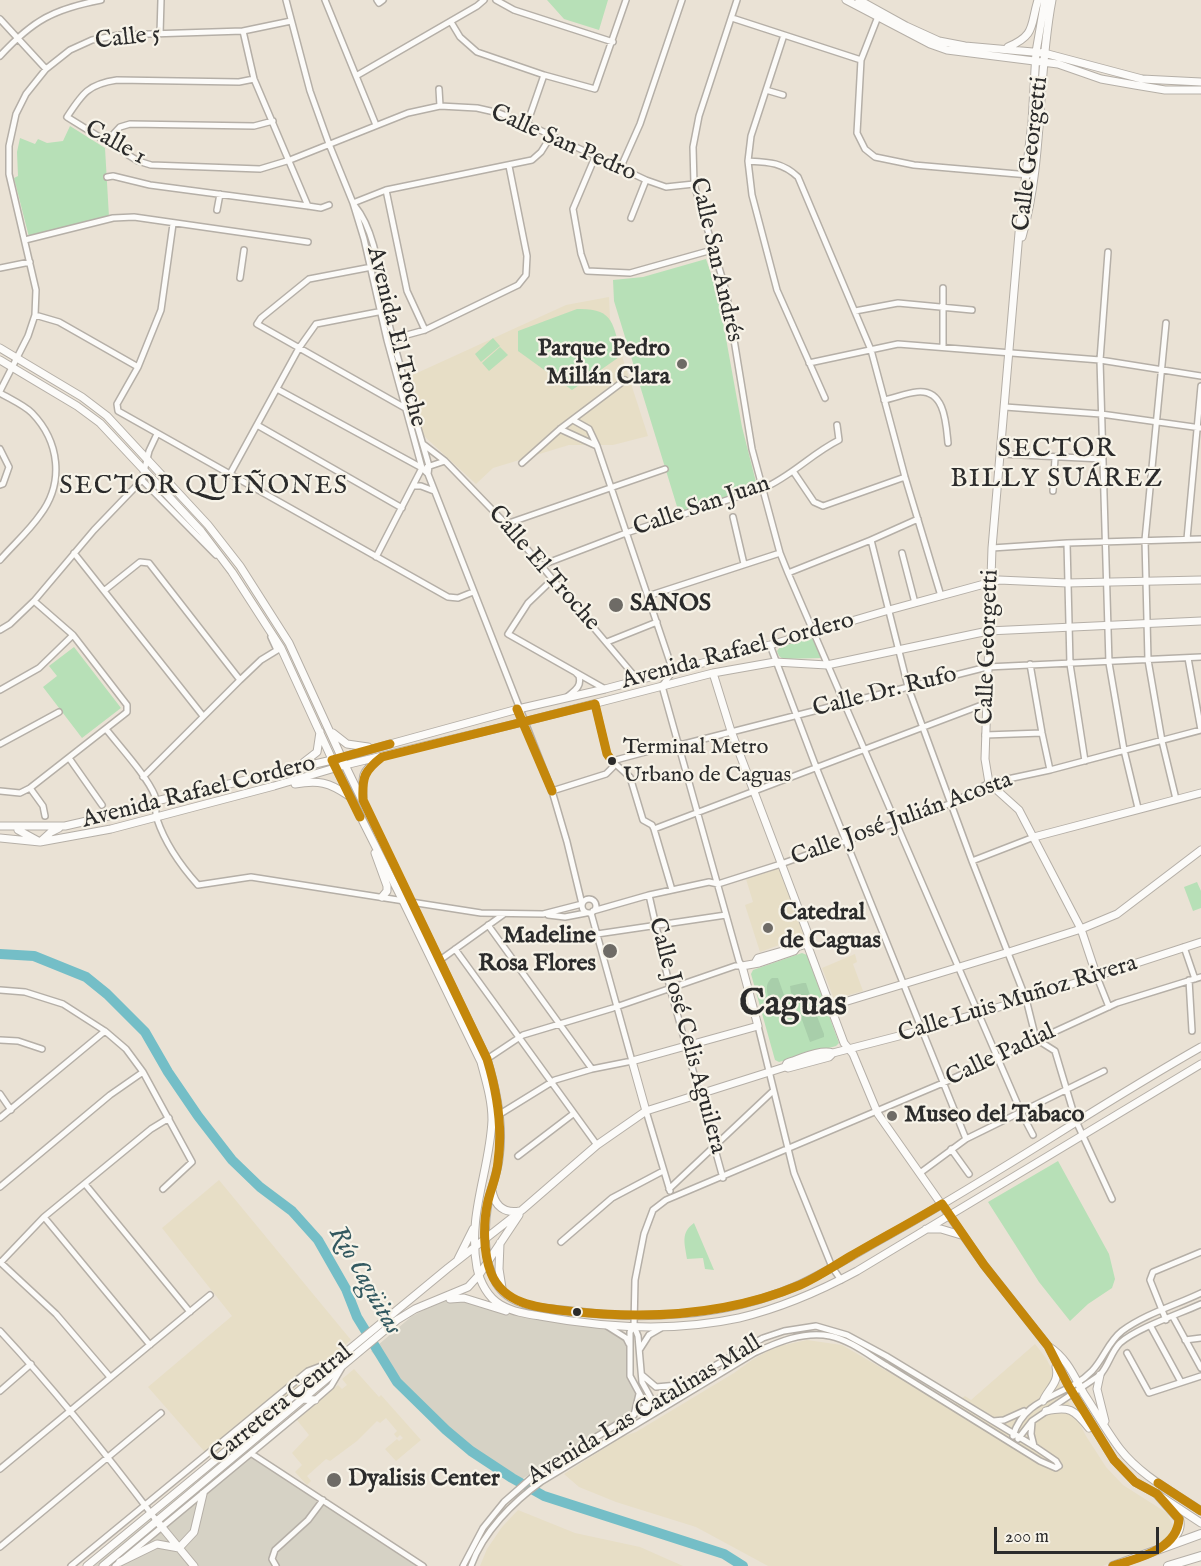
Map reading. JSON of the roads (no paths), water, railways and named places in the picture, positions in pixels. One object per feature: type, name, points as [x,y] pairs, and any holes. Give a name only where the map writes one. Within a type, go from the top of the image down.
[{"type":"highway","points":[[1153,1552],[1175,1537],[1180,1523],[1157,1494]]},
{"type":"highway","points":[[1113,1566],[1201,1534]]},
{"type":"highway","points":[[1168,1566],[1200,1556]]},
{"type":"main road","points":[[846,0],[939,41],[964,46],[1044,53],[1132,76],[1201,86]]},
{"type":"main road","points":[[859,0],[878,14],[930,44],[947,50],[1058,64],[1101,80],[1164,90],[1201,86]]},
{"type":"main road","points":[[1006,49],[1020,42],[1029,33],[1038,0]]},
{"type":"main road","name":"Calle Georgetti","points":[[1040,61],[1036,52],[1045,0]]},
{"type":"main road","name":"Calle Georgetti","points":[[988,783],[985,735],[992,548],[1018,254],[1029,215],[1030,175],[1040,61],[1044,53],[1052,0]]},
{"type":"main road","points":[[1119,82],[1125,80],[1176,86],[1179,82]]},
{"type":"main road","points":[[0,348],[82,398],[106,416],[208,525],[240,566],[289,643],[345,765],[487,1059],[500,1114],[499,1159],[488,1203],[486,1239],[488,1261],[496,1283],[504,1293],[516,1301],[538,1307],[635,1316],[695,1313],[743,1303],[793,1287],[942,1204],[1201,1047]]},
{"type":"main road","points":[[0,360],[77,406],[100,423],[201,531],[232,572],[279,649],[403,900],[461,1025],[470,1037],[488,1084],[491,1130],[474,1226],[474,1248],[479,1275],[492,1298],[501,1306],[574,1322],[661,1328],[711,1323],[783,1305],[841,1280],[1201,1064]]},
{"type":"main road","name":"Avenida Rafael Cordero","points":[[0,826],[64,826],[113,815],[156,801],[342,758],[518,709],[674,671],[999,580],[1107,583],[1201,580]]},
{"type":"main road","name":"Avenida Rafael Cordero","points":[[0,838],[40,842],[111,829],[345,765],[713,673],[775,662],[827,664],[988,631],[1201,621]]},
{"type":"main road","points":[[713,673],[731,731],[808,934],[807,944],[848,1049],[853,1054],[876,1110],[962,1236],[1048,1346],[1061,1357],[1120,1448],[1146,1475],[1201,1511]]},
{"type":"main road","points":[[302,693],[311,688]]},
{"type":"main road","points":[[329,729],[347,744],[360,747],[383,746]]},
{"type":"main road","points":[[293,769],[317,752],[320,730]]},
{"type":"main road","points":[[363,800],[362,777],[367,768],[382,757]]},
{"type":"main road","points":[[274,786],[321,782],[333,784],[350,796]]},
{"type":"main road","points":[[988,783],[1019,810],[1081,929],[1097,977]]},
{"type":"main road","points":[[1034,837],[1201,793]]},
{"type":"main road","points":[[366,829],[374,823]]},
{"type":"main road","points":[[9,827],[28,834],[40,842],[51,832],[64,826]]},
{"type":"main road","points":[[366,829],[387,886],[387,891],[382,897]]},
{"type":"main road","points":[[831,1006],[1081,929],[1117,914],[1201,850]]},
{"type":"main road","points":[[403,900],[415,913],[426,931]]},
{"type":"main road","name":"Calle Luis Muñoz Rivera","points":[[522,1210],[597,1145],[646,1111],[785,1067],[789,1068],[809,1059],[829,1057],[833,1053],[922,1030],[1026,999],[1201,942]]},
{"type":"main road","points":[[646,1111],[632,1061],[758,1026],[742,966],[755,963],[758,958],[776,955],[793,947],[807,944]]},
{"type":"main road","points":[[492,1189],[495,1201],[502,1209],[514,1212],[522,1210]]},
{"type":"main road","name":"Carretera Central","points":[[103,1566],[302,1399],[453,1264],[522,1210]]},
{"type":"main road","name":"Carretera Central","points":[[394,1317],[462,1291],[473,1283],[522,1210]]},
{"type":"main road","points":[[453,1264],[466,1245],[474,1226]]},
{"type":"main road","points":[[926,1229],[941,1229],[962,1236]]},
{"type":"main road","points":[[500,1243],[500,1269],[504,1293]]},
{"type":"main road","points":[[432,1301],[464,1298],[516,1311]]},
{"type":"main road","points":[[1043,1401],[1056,1382],[1057,1372],[1048,1346]]},
{"type":"main road","name":"Carretera Central","points":[[87,1566],[339,1359],[351,1355]]},
{"type":"main road","points":[[1053,1359],[1096,1432],[1127,1475],[1201,1524]]},
{"type":"main road","points":[[1100,1375],[1097,1389],[1106,1427]]},
{"type":"main road","points":[[302,1399],[315,1401]]},
{"type":"main road","points":[[1046,1411],[1068,1408],[1077,1413],[1089,1428],[1096,1432]]},
{"type":"main road","points":[[178,1548],[194,1532],[203,1494]]},
{"type":"main road","points":[[156,1520],[194,1566]]},
{"type":"main road","points":[[118,1564],[158,1544],[178,1548]]},
{"type":"street","points":[[0,56],[17,37],[44,17],[69,6],[101,0]]},
{"type":"street","points":[[160,34],[161,0]]},
{"type":"street","name":"Avenida El Troche","points":[[286,0],[310,91],[328,144],[353,203],[362,215],[371,240],[383,311],[419,455],[552,791],[581,895],[583,910],[590,912]]},
{"type":"street","points":[[325,0],[375,125]]},
{"type":"street","points":[[376,0],[379,3],[383,0]]},
{"type":"street","points":[[356,76],[451,22],[484,0]]},
{"type":"street","points":[[496,0],[514,10],[613,42]]},
{"type":"street","points":[[451,22],[460,37],[477,52],[544,75],[595,89],[626,0]]},
{"type":"street","points":[[620,169],[640,124],[682,0]]},
{"type":"street","name":"Calle San Andrés","points":[[738,0],[699,116],[693,147],[694,183],[726,291],[752,449],[780,553],[788,573],[920,881],[1033,1135]]},
{"type":"street","points":[[878,14],[861,60],[857,133],[865,149],[875,157],[914,165],[1030,175]]},
{"type":"street","points":[[732,18],[861,60]]},
{"type":"street","points":[[0,19],[46,69]]},
{"type":"street","name":"Calle 5","points":[[35,315],[36,290],[9,174],[9,146],[16,114],[26,94],[46,69],[70,50],[92,40],[119,35],[243,31],[291,21]]},
{"type":"street","points":[[243,31],[254,79],[308,206]]},
{"type":"street","points":[[784,35],[751,136],[748,161],[752,195],[777,290],[825,398]]},
{"type":"street","points":[[527,124],[544,75]]},
{"type":"street","name":"Calle 1","points":[[254,79],[239,82],[117,80],[99,82],[83,93],[67,117],[138,161],[151,165],[260,169],[290,160],[328,144]]},
{"type":"street","points":[[439,89],[440,106]]},
{"type":"street","points":[[766,90],[783,95]]},
{"type":"street","name":"Calle San Pedro","points":[[328,144],[408,113],[440,106],[477,108],[499,113],[527,124],[620,169],[666,187],[694,183]]},
{"type":"street","points":[[107,141],[120,128],[130,124],[254,126],[273,121]]},
{"type":"street","points":[[353,203],[386,190],[532,160],[541,152],[551,136]]},
{"type":"street","points":[[595,157],[573,209],[580,254],[587,271],[630,273],[712,250]]},
{"type":"street","points":[[748,161],[775,162],[789,168],[798,177],[871,350],[905,477],[941,596]]},
{"type":"street","points":[[390,339],[425,330],[518,285],[526,275],[527,256],[509,166]]},
{"type":"street","points":[[0,175],[9,174]]},
{"type":"street","points":[[107,177],[113,176],[150,184],[321,208],[329,205]]},
{"type":"street","points":[[631,218],[646,180]]},
{"type":"street","points":[[386,190],[407,291],[425,330]]},
{"type":"street","points":[[217,210],[220,194]]},
{"type":"street","points":[[25,240],[113,218],[134,217],[308,242]]},
{"type":"street","points":[[173,224],[161,310],[138,367],[117,404],[118,411],[448,597],[458,598],[473,591]]},
{"type":"street","points":[[240,278],[244,250]]},
{"type":"street","points":[[1108,252],[1100,360],[1109,663],[1124,750],[1138,808]]},
{"type":"street","points":[[0,268],[30,262]]},
{"type":"street","points":[[374,267],[309,279],[261,318],[258,324],[414,413]]},
{"type":"street","points":[[943,288],[943,347]]},
{"type":"street","points":[[855,311],[898,303],[972,310]]},
{"type":"street","points":[[230,474],[299,348],[316,324],[383,311]]},
{"type":"street","points":[[0,560],[41,514],[52,495],[56,478],[57,461],[50,437],[31,412],[0,392],[28,336],[35,315],[59,321],[138,367]]},
{"type":"street","points":[[1166,323],[1145,540],[1148,660],[1162,741],[1176,799]]},
{"type":"street","name":"Avenida El Troche","points":[[390,339],[423,444],[423,465]]},
{"type":"street","points":[[809,363],[898,344],[1100,360],[1201,376]]},
{"type":"street","points":[[522,463],[560,429],[625,380]]},
{"type":"street","points":[[1187,539],[1201,386]]},
{"type":"street","points":[[278,389],[409,461],[423,465],[443,459]]},
{"type":"street","points":[[884,400],[919,391],[934,396],[945,412],[948,443]]},
{"type":"street","points":[[1005,407],[1101,414],[1199,427]]},
{"type":"street","points":[[487,1059],[518,1037],[735,966],[742,966],[662,686],[674,671],[597,446],[589,429],[573,420]]},
{"type":"street","points":[[257,424],[402,508]]},
{"type":"street","name":"Calle San Juan","points":[[542,565],[626,533],[764,488],[784,479],[821,449],[839,440],[837,425]]},
{"type":"street","points":[[560,429],[597,446]]},
{"type":"street","points":[[0,630],[10,624],[34,601],[142,480],[157,434]]},
{"type":"street","name":"Calle El Troche","points":[[423,444],[443,459],[506,525],[637,679]]},
{"type":"street","points":[[0,449],[9,467],[3,484],[0,485]]},
{"type":"street","points":[[1001,454],[1102,459]]},
{"type":"street","points":[[409,461],[419,455]]},
{"type":"street","points":[[1053,492],[1055,458]]},
{"type":"street","points":[[376,557],[423,465]]},
{"type":"street","points":[[506,525],[665,469]]},
{"type":"street","points":[[793,471],[814,502],[823,506],[905,477]]},
{"type":"street","points":[[142,480],[224,564],[279,649],[240,680],[143,777]]},
{"type":"street","points":[[413,486],[421,486],[434,491]]},
{"type":"street","points":[[733,518],[744,564]]},
{"type":"street","points":[[788,573],[918,519]]},
{"type":"street","points":[[992,548],[1201,539]]},
{"type":"street","points":[[871,540],[908,687],[972,861],[1009,952],[1026,999],[1036,1039],[1055,1051],[1076,1121],[1112,1199]]},
{"type":"street","points":[[1067,543],[1070,664],[1085,761]]},
{"type":"street","points":[[75,553],[203,716]]},
{"type":"street","points":[[648,596],[780,553]]},
{"type":"street","points":[[902,553],[915,603]]},
{"type":"street","points":[[105,590],[140,562],[149,563],[240,680]]},
{"type":"street","points":[[553,579],[528,603],[507,634],[605,689]]},
{"type":"street","points":[[0,791],[20,793],[30,788],[127,712],[127,705],[73,635],[34,601]]},
{"type":"street","points":[[607,642],[657,622]]},
{"type":"street","points":[[0,690],[39,668],[73,635]]},
{"type":"street","points":[[770,645],[816,767],[966,1139]]},
{"type":"street","name":"Calle Dr. Rufo","points":[[612,761],[987,667],[1201,657]]},
{"type":"street","points":[[1188,658],[1201,730]]},
{"type":"street","points":[[1030,664],[1041,733],[1050,770]]},
{"type":"street","points":[[565,698],[578,688],[580,681],[579,676],[572,669]]},
{"type":"street","points":[[654,829],[987,703]]},
{"type":"street","points":[[552,791],[606,774],[612,767],[595,704]]},
{"type":"street","points":[[0,744],[59,712]]},
{"type":"street","points":[[106,729],[156,797],[155,816]]},
{"type":"street","name":"Calle José Julián Acosta","points":[[155,816],[186,872],[198,885],[251,877],[481,913],[543,914],[565,917],[672,890],[710,882],[718,884],[951,803],[988,783],[1050,770],[1201,730]]},
{"type":"street","points":[[985,735],[1041,733]]},
{"type":"street","points":[[69,758],[102,805]]},
{"type":"street","name":"Calle José Celis Aguilera","points":[[612,761],[630,777],[643,820],[652,825],[654,829],[672,890]]},
{"type":"street","points":[[30,788],[43,806],[45,816]]},
{"type":"street","points":[[972,861],[1034,837]]},
{"type":"street","points":[[581,895],[604,907]]},
{"type":"street","name":"Calle José Celis Aguilera","points":[[649,895],[670,988],[723,1178]]},
{"type":"street","points":[[500,1114],[551,1082],[592,1069],[632,1061],[590,912],[596,906],[591,901]]},
{"type":"street","name":"Calle José Julián Acosta","points":[[543,914],[591,901]]},
{"type":"street","points":[[440,960],[505,914]]},
{"type":"street","points":[[597,934],[726,915]]},
{"type":"street","points":[[488,926],[592,1069]]},
{"type":"street","points":[[1184,947],[1195,979],[1192,1031]]},
{"type":"street","points":[[455,949],[597,1145]]},
{"type":"street","points":[[1097,977],[1109,1007]]},
{"type":"street","name":"Calle Padial","points":[[671,1198],[723,1178],[787,1148],[943,1083],[1109,1007],[1195,979]]},
{"type":"street","points":[[0,990],[25,992],[63,1004],[105,1031],[126,1049],[143,1072],[192,1162],[163,1189]]},
{"type":"street","points":[[758,1026],[797,1181],[832,1267],[841,1280]]},
{"type":"street","points":[[0,1118],[105,1031]]},
{"type":"street","points":[[0,1040],[18,1041],[42,1049]]},
{"type":"street","points":[[920,1173],[966,1139],[1104,1071]]},
{"type":"street","points":[[0,1187],[110,1095],[143,1072]]},
{"type":"street","points":[[669,1189],[773,1091]]},
{"type":"street","points":[[0,1094],[11,1110]]},
{"type":"street","points":[[646,1111],[671,1198],[653,1210],[646,1224],[636,1274],[634,1326],[630,1332],[630,1376],[651,1415]]},
{"type":"street","points":[[518,1156],[573,1114]]},
{"type":"street","points":[[110,1377],[56,1314],[0,1262],[44,1217],[151,1129],[169,1118]]},
{"type":"street","points":[[951,1149],[969,1174]]},
{"type":"street","points":[[561,1242],[612,1198],[663,1171]]},
{"type":"street","points":[[85,1184],[190,1312]]},
{"type":"street","points":[[44,1217],[150,1345]]},
{"type":"street","points":[[1166,1320],[1150,1280],[1153,1272],[1201,1252]]},
{"type":"street","points":[[1080,1384],[1091,1372],[1105,1349],[1124,1330],[1201,1293]]},
{"type":"street","points":[[0,1469],[210,1295]]},
{"type":"street","points":[[1012,1444],[1020,1438],[1032,1421],[1071,1390],[1100,1375],[1107,1367],[1112,1353],[1128,1337],[1201,1304]]},
{"type":"street","points":[[1173,1317],[1201,1368]]},
{"type":"street","points":[[606,1324],[627,1338],[630,1349]]},
{"type":"street","points":[[634,1326],[639,1336],[640,1373],[658,1411]]},
{"type":"street","name":"Avenida Las Catalinas Mall","points":[[463,1566],[483,1528],[504,1502],[525,1482],[550,1465],[652,1402],[763,1338],[816,1326],[831,1329],[865,1344],[1034,1446],[1056,1461],[1059,1466],[1056,1468],[1040,1461],[842,1340],[830,1336],[803,1336],[778,1342],[754,1353],[558,1471],[524,1494],[482,1544],[471,1566]]},
{"type":"street","points":[[1150,1327],[1181,1382]]},
{"type":"street","points":[[639,1350],[649,1335],[661,1328]]},
{"type":"street","points":[[0,1331],[31,1364],[109,1458],[156,1520]]},
{"type":"street","points":[[1185,1340],[1201,1338]]},
{"type":"street","points":[[1127,1353],[1149,1394],[1201,1376]]},
{"type":"street","points":[[118,1564],[315,1401],[331,1386],[351,1355]]},
{"type":"street","points":[[71,1566],[308,1371],[339,1359]]},
{"type":"street","points":[[0,1391],[31,1364]]},
{"type":"street","points":[[640,1373],[656,1387],[683,1384]]},
{"type":"street","points":[[993,1421],[1004,1420],[1071,1390]]},
{"type":"street","points":[[633,1415],[639,1394]]},
{"type":"street","points":[[1012,1444],[1013,1434],[1026,1411]]},
{"type":"street","points":[[0,1547],[161,1413]]},
{"type":"street","points":[[1032,1421],[1031,1434],[1034,1446]]},
{"type":"street","points":[[208,1454],[213,1461]]},
{"type":"street","points":[[252,1454],[423,1566]]},
{"type":"street","points":[[276,1566],[272,1559],[275,1550],[308,1520],[323,1500]]},
{"type":"waterway","name":"Río Cagüitas","points":[[0,954],[34,956],[86,977],[107,994],[145,1032],[168,1072],[232,1160],[260,1187],[292,1211],[318,1240],[346,1289],[357,1317],[397,1382],[471,1451],[544,1496],[724,1554],[743,1566]]},
{"type":"place","name":"Parque Pedro Millán Clara","points":[[682,364]]},
{"type":"place","name":"SANOS","points":[[616,605]]},
{"type":"place","name":"Terminal Metro Urbano de Caguas","points":[[612,761]]},
{"type":"place","name":"Catedral de Caguas","points":[[768,928]]},
{"type":"place","name":"Madeline Rosa Flores","points":[[610,951]]},
{"type":"place","name":"Museo del Tabaco","points":[[892,1116]]},
{"type":"place","name":"Dyalisis Center","points":[[334,1480]]},
{"type":"district","name":"SECTOR BILLY SUÁREZ","points":[[1057,466]]},
{"type":"district","name":"SECTOR QUIÑONES","points":[[204,488]]},
{"type":"district","name":"Caguas","points":[[793,1007]]}]
